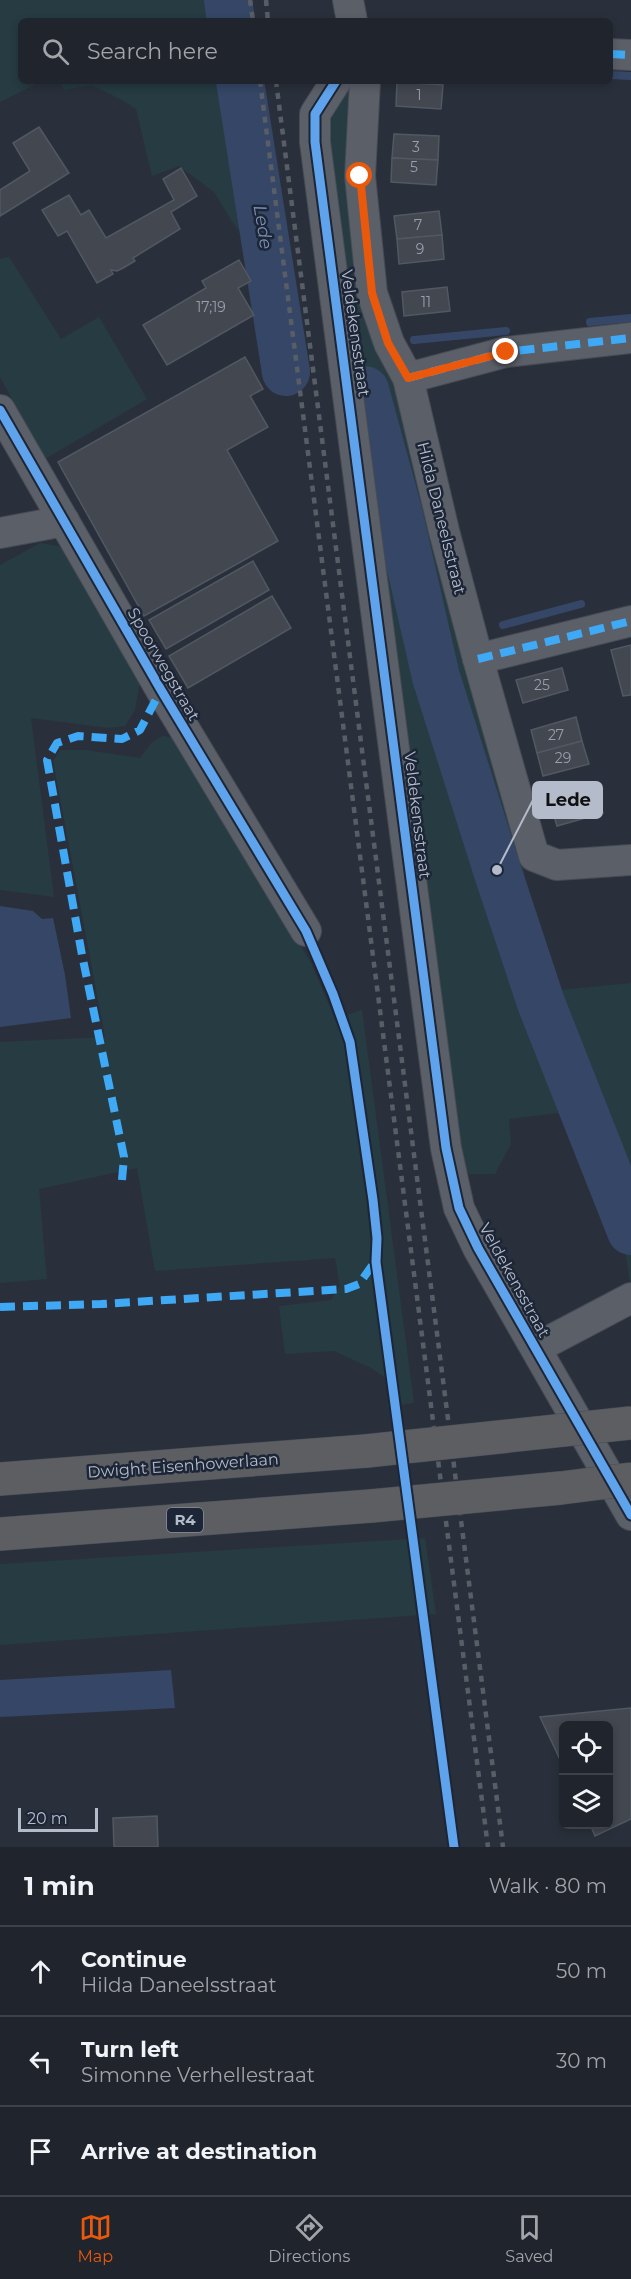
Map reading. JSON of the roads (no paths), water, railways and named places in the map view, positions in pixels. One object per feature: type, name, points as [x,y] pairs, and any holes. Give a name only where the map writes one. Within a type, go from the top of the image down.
[{"type":"highway","name":"Dwight Eisenhowerlaan","points":[[0,1479],[366,1450],[631,1423]]},
{"type":"highway","name":"R4","points":[[0,1534],[371,1506],[631,1479]]},
{"type":"street","points":[[348,0],[351,18]]},
{"type":"street","points":[[613,54],[631,55]]},
{"type":"street","name":"Veldekensstraat","points":[[334,84],[315,114],[315,142],[446,1148],[459,1208],[478,1248],[631,1515]]},
{"type":"street","name":"Hilda Daneelsstraat","points":[[365,84],[360,176],[372,293],[388,343],[408,378],[478,659],[534,856],[557,865],[631,860]]},
{"type":"street","points":[[408,378],[506,352],[631,338]]},
{"type":"street","name":"Spoorwegstraat","points":[[0,410],[161,690],[306,931]]},
{"type":"street","points":[[0,533],[64,521]]},
{"type":"street","points":[[478,659],[631,621]]},
{"type":"street","points":[[536,1348],[631,1298]]},
{"type":"water","points":[[0,906],[33,911],[42,919],[53,918],[71,1018],[0,1027]]},
{"type":"water","points":[[171,1670],[175,1708],[0,1717],[0,1680]]},
{"type":"waterway","name":"Lede","points":[[228,0],[231,18]]},
{"type":"waterway","points":[[613,75],[631,76]]},
{"type":"waterway","name":"Lede","points":[[240,84],[286,372]]},
{"type":"waterway","points":[[590,322],[631,318]]},
{"type":"waterway","points":[[414,340],[506,331]]},
{"type":"waterway","name":"Lede","points":[[365,390],[398,511],[436,677],[497,870],[541,1003],[631,1231]]},
{"type":"waterway","points":[[503,625],[581,604]]},
{"type":"railway","points":[[250,0],[253,18]]},
{"type":"railway","points":[[266,0],[268,18]]},
{"type":"railway","points":[[260,84],[488,1847]]},
{"type":"railway","points":[[276,84],[503,1847]]},
{"type":"place","name":"Lede","points":[[497,870]]}]
